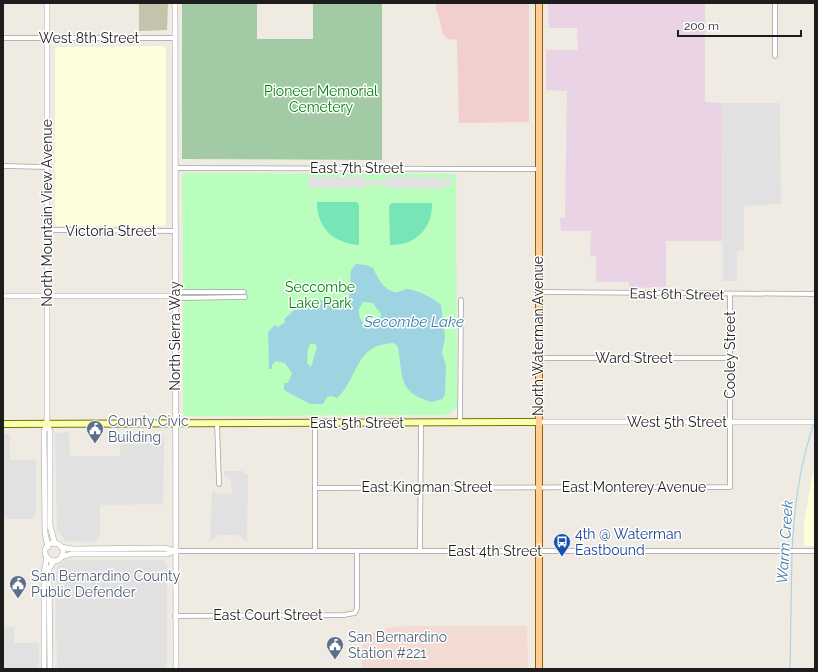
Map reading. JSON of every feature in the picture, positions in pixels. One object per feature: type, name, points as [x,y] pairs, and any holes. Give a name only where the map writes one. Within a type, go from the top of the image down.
[{"type":"main road","name":"North Waterman Avenue","points":[[539,3],[539,669]]},
{"type":"main road","name":"East 5th Street","points":[[175,423],[538,422]]},
{"type":"main road","points":[[3,424],[175,423]]},
{"type":"street","name":"North Mountain View Avenue","points":[[46,3],[47,424],[50,431],[51,532],[55,544]]},
{"type":"street","name":"North Sierra Way","points":[[175,3],[176,669]]},
{"type":"street","points":[[774,3],[775,56]]},
{"type":"street","name":"West 8th Street","points":[[3,38],[175,38]]},
{"type":"street","points":[[3,166],[47,166]]},
{"type":"street","name":"East 7th Street","points":[[175,168],[539,169]]},
{"type":"street","name":"Victoria Street","points":[[47,230],[175,231]]},
{"type":"street","points":[[175,296],[182,292],[244,292]]},
{"type":"street","name":"East 6th Street","points":[[538,292],[815,294]]},
{"type":"street","name":"Cooley Street","points":[[730,294],[730,487]]},
{"type":"street","points":[[3,296],[175,296],[182,298],[245,297]]},
{"type":"street","points":[[460,300],[460,423]]},
{"type":"street","name":"Ward Street","points":[[538,358],[730,358]]},
{"type":"street","name":"West 5th Street","points":[[538,422],[815,422]]},
{"type":"street","points":[[217,423],[219,484]]},
{"type":"street","points":[[315,423],[315,550]]},
{"type":"street","points":[[420,550],[421,423]]},
{"type":"street","name":"North Mountain View Avenue","points":[[47,424],[44,431],[44,489],[45,533],[48,547]]},
{"type":"street","name":"East Monterey Avenue","points":[[538,486],[730,487]]},
{"type":"street","name":"East Kingman Street","points":[[315,488],[538,486]]},
{"type":"street","points":[[44,669],[44,573],[47,557],[46,552],[48,547],[55,544],[72,549],[164,548],[175,551]]},
{"type":"street","points":[[61,547],[63,551],[62,557]]},
{"type":"street","name":"East Court Street","points":[[175,616],[348,615],[354,613],[357,608],[357,550]]},
{"type":"street","points":[[50,669],[49,569],[54,561],[71,554],[167,554],[175,551]]},
{"type":"street","name":"East 4th Street","points":[[175,551],[815,551]]},
{"type":"street","points":[[47,557],[54,561]]},
{"type":"shaded area","points":[[139,3],[168,3],[167,30],[139,31]]},
{"type":"shaded area","points":[[435,3],[529,3],[529,122],[459,123],[457,40],[447,39],[443,34]]},
{"type":"shaded area","points":[[548,3],[705,3],[705,102],[722,103],[722,241],[666,241],[666,287],[629,288],[629,282],[596,282],[596,256],[590,257],[591,231],[561,231],[560,218],[565,218],[567,91],[546,90],[546,50],[578,50],[577,28],[549,28]]},
{"type":"shaded area","points":[[164,46],[166,48],[165,226],[57,226],[55,223],[55,49],[57,47]]},
{"type":"shaded area","points":[[722,103],[780,103],[781,204],[744,206],[744,251],[737,251],[737,281],[723,281]]},
{"type":"shaded area","points":[[308,177],[325,177],[325,180],[327,177],[364,177],[364,180],[386,180],[386,177],[423,177],[423,181],[424,177],[436,177],[437,180],[438,178],[452,178],[452,185],[443,185],[443,189],[385,188],[385,185],[365,185],[365,188],[308,188]]},
{"type":"shaded area","points":[[69,432],[70,456],[120,456],[121,433],[164,434],[163,504],[100,505],[100,536],[95,542],[66,541],[59,532],[57,533],[55,433]]},
{"type":"shaded area","points":[[3,434],[10,434],[10,460],[36,460],[36,515],[33,516],[33,519],[3,519]]},
{"type":"shaded area","points":[[815,461],[815,546],[804,546],[804,523]]},
{"type":"shaded area","points":[[224,471],[244,471],[244,474],[248,474],[247,542],[238,535],[219,535],[210,541],[212,491],[218,494],[232,493],[231,480],[224,475]]},
{"type":"shaded area","points":[[66,560],[163,560],[167,565],[167,667],[165,669],[57,669],[55,579],[57,566]]},
{"type":"shaded area","points":[[527,626],[528,666],[523,669],[362,669],[362,636],[392,627]]},
{"type":"shaded area","points":[[3,627],[14,627],[14,643],[39,643],[39,669],[3,669]]},
{"type":"green space","name":"Pioneer Memorial Cemetery","points":[[182,3],[257,3],[257,39],[313,39],[313,3],[382,3],[382,160],[182,159]]},
{"type":"green space","name":"Seccombe Lake Park","points":[[186,173],[456,174],[457,408],[450,412],[449,415],[185,416],[183,414],[183,305],[185,302],[183,286],[182,177]]},
{"type":"green space","points":[[317,202],[357,202],[359,205],[359,245],[342,241],[329,233],[320,220]]},
{"type":"green space","points":[[392,203],[432,203],[432,212],[426,228],[415,239],[399,245],[390,245],[389,206]]},
{"type":"water","name":"Secombe Lake","points":[[356,264],[366,265],[373,268],[382,283],[391,291],[396,292],[411,289],[430,297],[441,305],[445,337],[442,353],[446,365],[445,395],[442,399],[432,402],[413,394],[408,389],[402,375],[398,347],[394,343],[382,344],[366,353],[361,359],[342,393],[337,398],[332,396],[327,397],[323,404],[310,404],[284,390],[284,383],[288,383],[292,373],[285,363],[276,361],[272,365],[272,369],[269,369],[268,332],[275,325],[278,327],[285,322],[284,319],[302,300],[310,299],[347,302],[349,299],[351,270]],"holes":[[[363,302],[373,303],[381,314],[381,320],[375,329],[368,327],[361,320],[359,309]],[[310,344],[315,344],[317,347],[311,367],[307,363]]]},
{"type":"waterway","name":"Warm Creek","points":[[792,550],[798,486],[814,423]]},
{"type":"waterway","name":"Warm Creek","points":[[790,669],[792,553]]},
{"type":"place","name":"County Civic Building","points":[[95,444]]},
{"type":"place","name":"4th @ Waterman Eastbound","points":[[562,557]]},
{"type":"place","name":"San Bernardino County Public Defender","points":[[18,599]]},
{"type":"place","name":"San Bernardino Station #221","points":[[335,660]]}]
